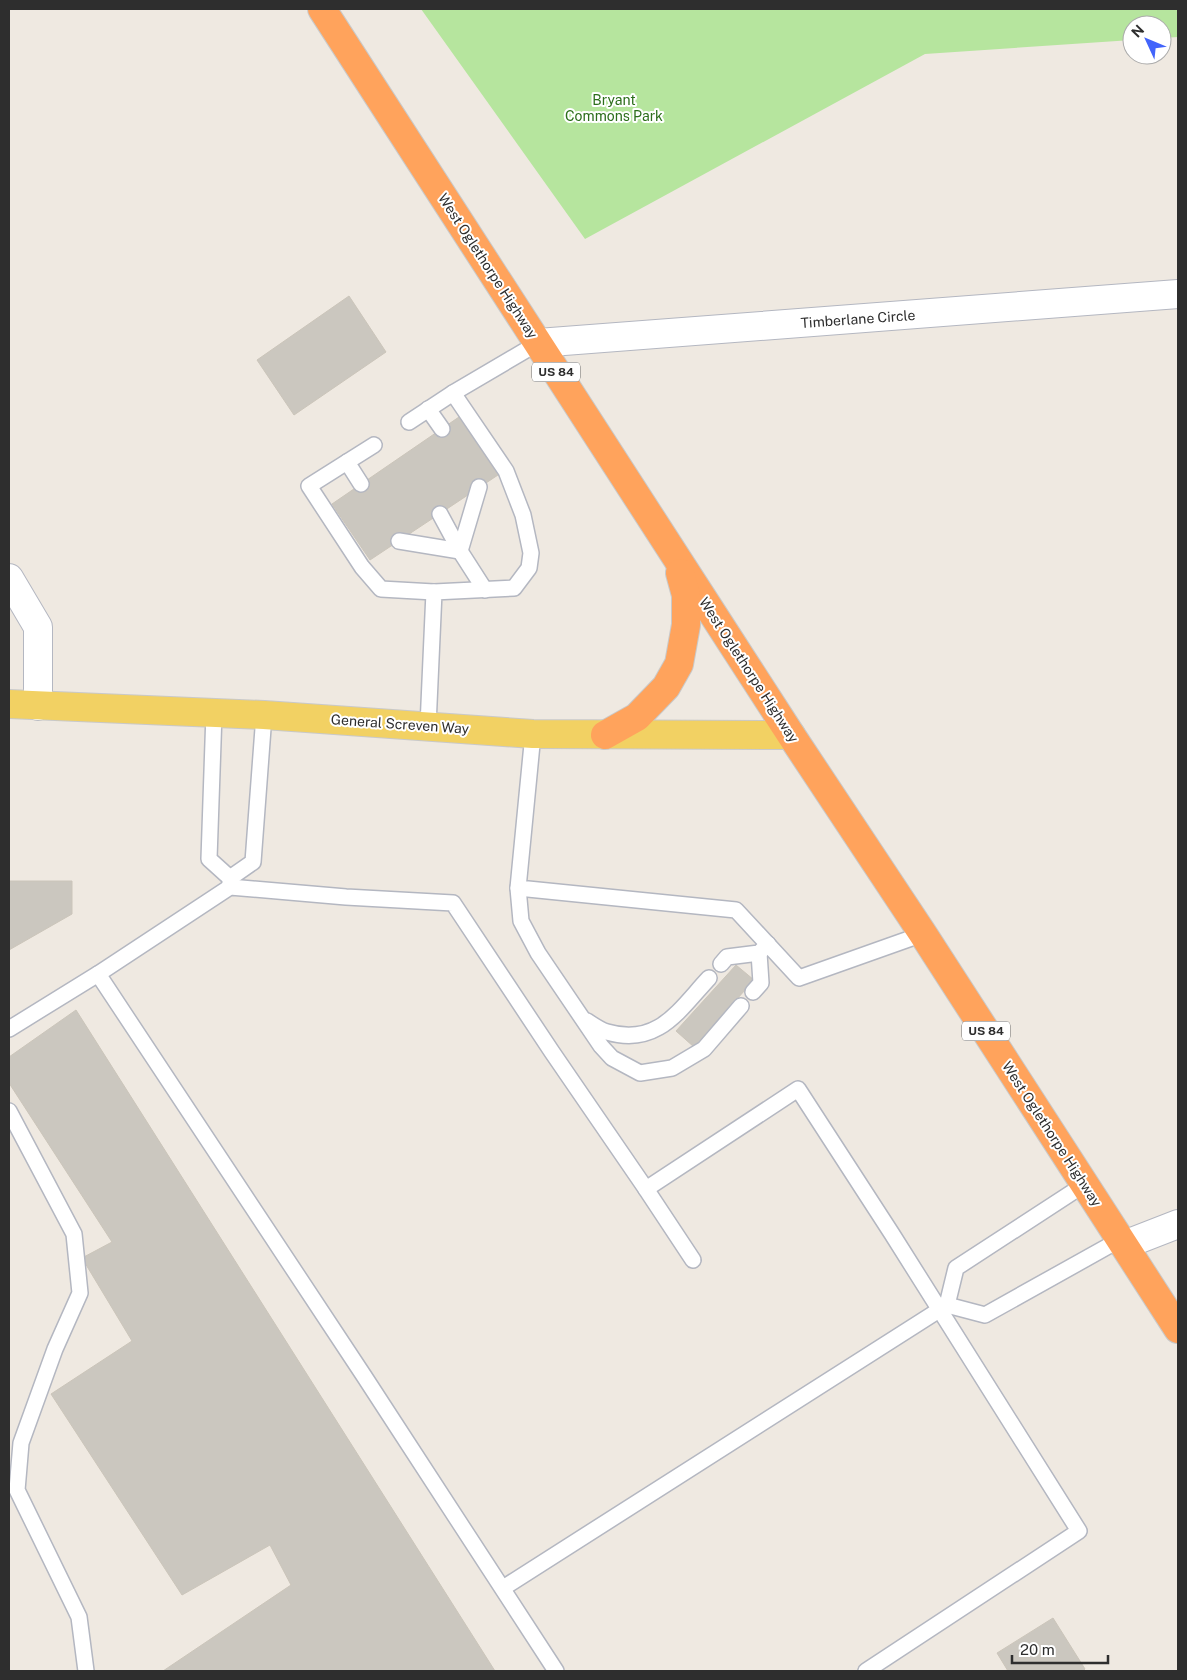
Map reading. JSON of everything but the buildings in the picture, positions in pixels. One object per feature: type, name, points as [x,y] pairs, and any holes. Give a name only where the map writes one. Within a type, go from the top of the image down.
[{"type":"highway","name":"West Oglethorpe Highway","points":[[322,9],[791,735],[923,934],[1178,1329]]},
{"type":"highway","points":[[605,735],[638,717],[666,687],[679,664],[686,625],[686,595],[677,559]]},
{"type":"main road","name":"General Screven Way","points":[[9,704],[264,714],[533,734],[791,735]]},
{"type":"street","name":"Timberlane Circle","points":[[538,343],[1176,299]]},
{"type":"street","points":[[9,578],[38,627],[38,706]]},
{"type":"street","points":[[1123,1242],[1178,1224]]},
{"type":"lane","points":[[409,422],[453,393],[538,343]]},
{"type":"lane","points":[[374,445],[309,486],[362,568],[381,588],[434,592],[514,588],[529,568],[531,554],[523,515],[506,471],[453,393]]},
{"type":"lane","points":[[428,409],[442,429]]},
{"type":"lane","points":[[347,462],[361,484]]},
{"type":"lane","points":[[460,551],[479,487]]},
{"type":"lane","points":[[440,514],[460,551],[485,590]]},
{"type":"lane","points":[[399,541],[460,551]]},
{"type":"lane","points":[[428,726],[434,592]]},
{"type":"lane","points":[[214,712],[209,859],[230,882],[346,897],[453,903],[557,1060],[694,1260]]},
{"type":"lane","points":[[9,1029],[98,974],[230,882],[253,862],[264,714]]},
{"type":"lane","points":[[533,734],[518,888],[521,921],[538,953],[602,1046],[612,1058],[640,1073],[672,1068],[704,1049],[741,1006]]},
{"type":"lane","points":[[518,888],[736,910],[763,948],[799,978],[923,934]]},
{"type":"lane","points":[[722,964],[728,957],[763,948]]},
{"type":"lane","points":[[753,992],[761,983],[763,948]]},
{"type":"lane","points":[[98,974],[556,1671]]},
{"type":"lane","points":[[585,1020],[606,1032],[634,1036],[658,1029],[670,1021],[709,978]]},
{"type":"lane","points":[[646,1189],[798,1089],[943,1307],[1079,1531],[866,1671]]},
{"type":"lane","points":[[9,1111],[74,1234],[80,1293],[55,1349],[21,1443],[17,1490],[79,1617],[86,1671]]},
{"type":"lane","points":[[503,1588],[943,1307],[956,1268],[1085,1184]]},
{"type":"lane","points":[[943,1307],[985,1315],[1123,1242]]},
{"type":"green space","name":"Bryant Commons Park","points":[[421,9],[1178,9],[1178,37],[1172,37],[1172,15],[1122,15],[1122,41],[925,54],[585,239]]}]
